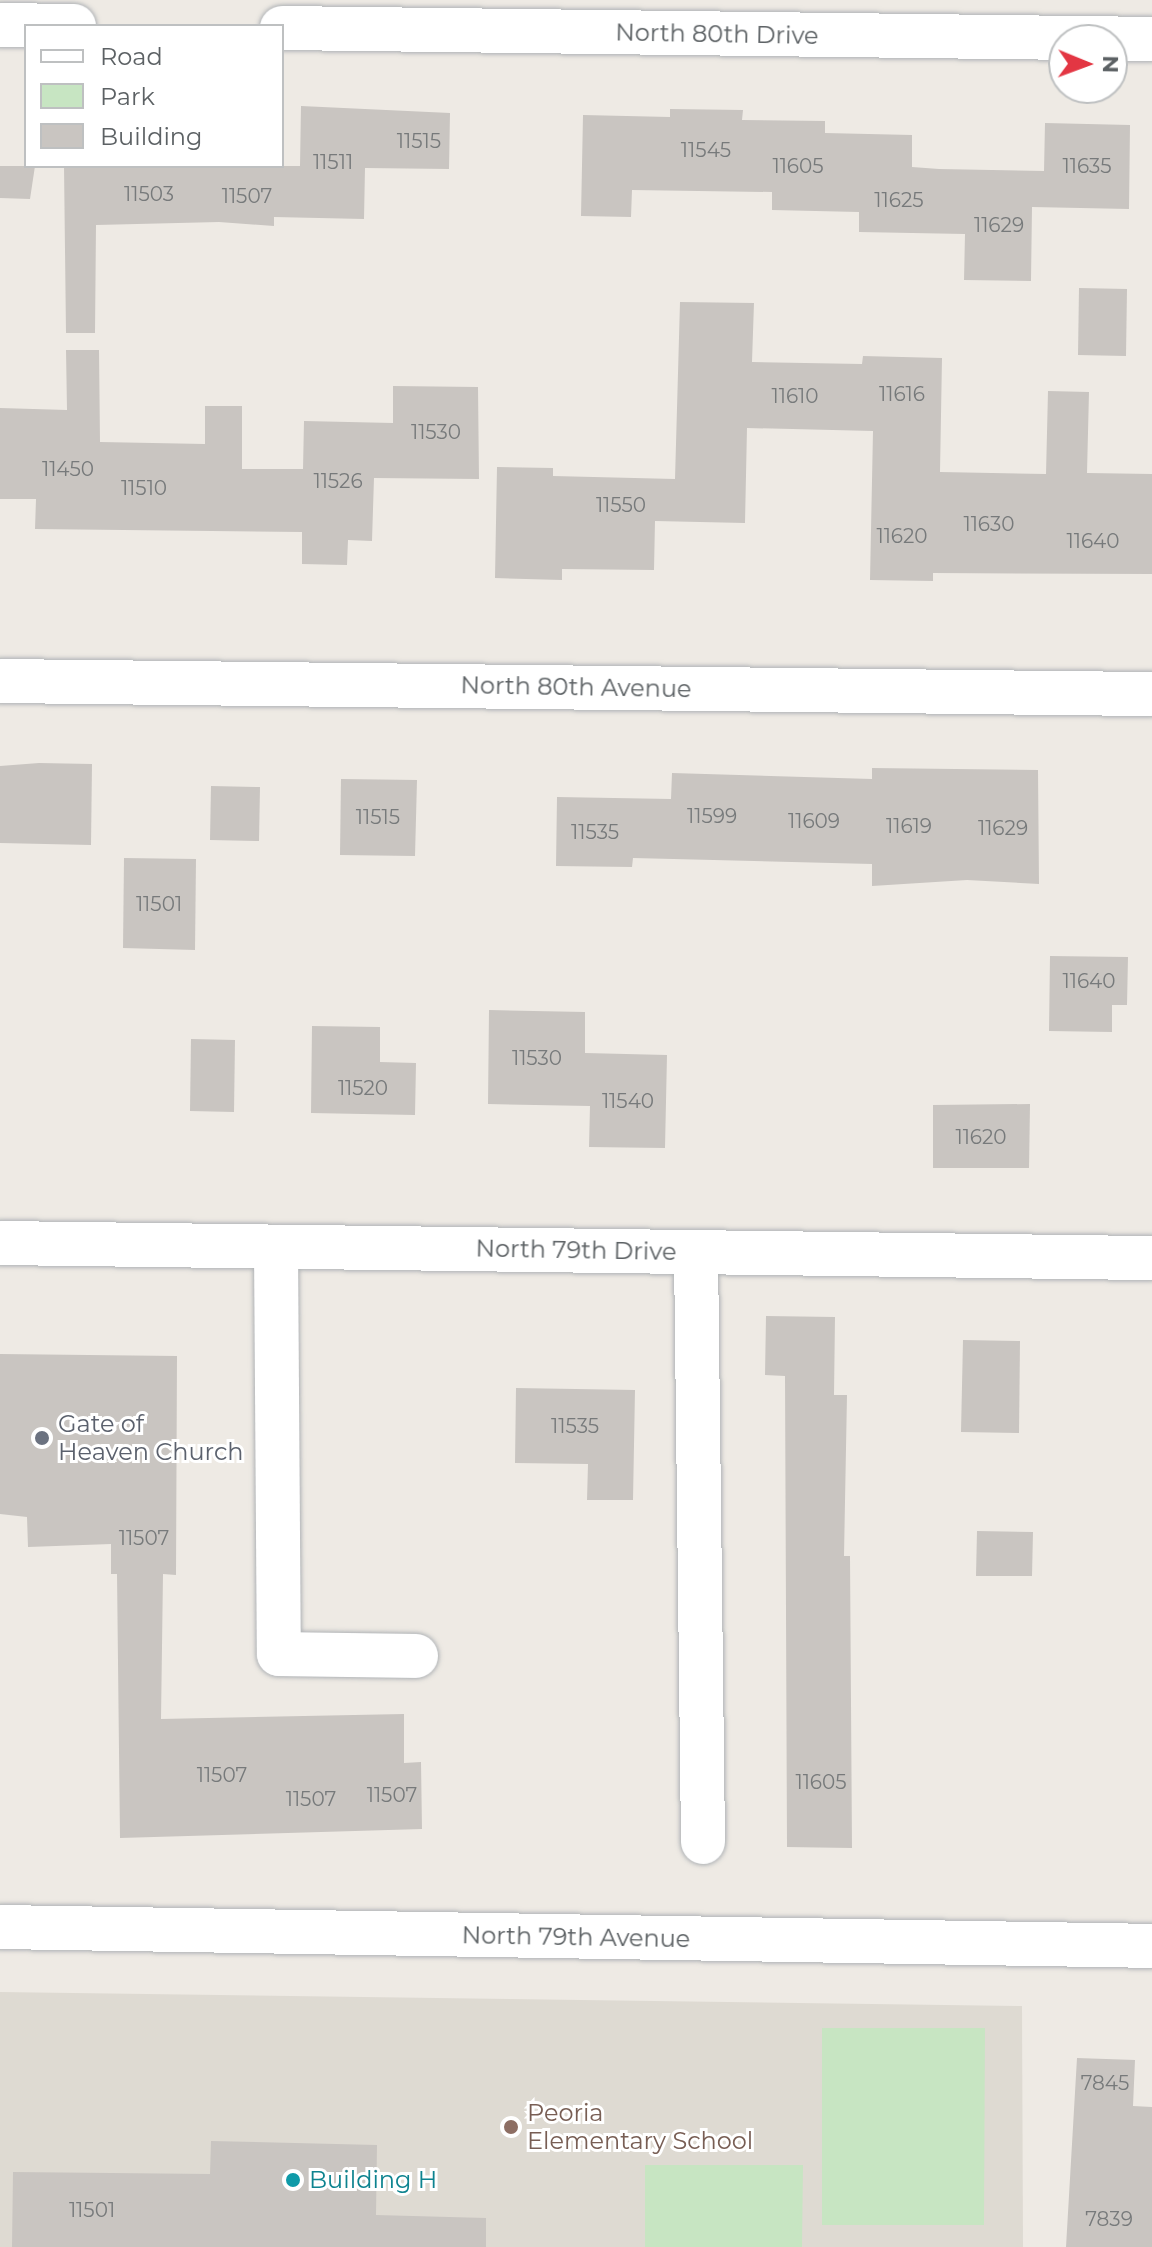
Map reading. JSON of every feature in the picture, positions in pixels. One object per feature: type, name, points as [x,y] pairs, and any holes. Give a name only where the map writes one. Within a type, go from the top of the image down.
[{"type":"street","points":[[0,25],[24,25]]},
{"type":"street","name":"North 80th Drive","points":[[284,28],[1152,39]]},
{"type":"street","name":"North 80th Avenue","points":[[0,681],[1152,694]]},
{"type":"street","name":"North 79th Drive","points":[[0,1243],[1152,1258]]},
{"type":"street","points":[[276,1247],[279,1654],[416,1656]]},
{"type":"street","points":[[696,1252],[703,1842]]},
{"type":"street","name":"North 79th Avenue","points":[[0,1927],[1152,1946]]},
{"type":"shaded area","name":"Peoria Elementary School","points":[[0,1992],[1022,2006],[1023,2247],[0,2247]]},
{"type":"green space","points":[[822,2028],[985,2028],[984,2225],[822,2225]]},
{"type":"green space","points":[[645,2165],[803,2165],[802,2247],[645,2247]]},
{"type":"building","points":[[301,106],[450,113],[449,169],[365,168],[364,219],[274,217],[274,226],[219,222],[96,225],[95,333],[66,333],[64,168],[300,166]]},
{"type":"building","points":[[670,109],[743,110],[742,120],[825,121],[825,133],[912,135],[912,167],[939,169],[1044,171],[1045,123],[1130,125],[1129,209],[1032,207],[1031,281],[964,280],[965,234],[859,232],[859,212],[772,210],[772,192],[632,190],[631,217],[581,216],[583,115],[670,117]]},
{"type":"building","points":[[0,166],[35,168],[30,199],[0,198]]},
{"type":"building","points":[[1079,288],[1127,289],[1126,356],[1078,355]]},
{"type":"building","points":[[680,302],[754,303],[752,362],[862,364],[863,356],[942,358],[940,472],[1046,474],[1048,391],[1089,392],[1087,473],[1152,474],[1152,574],[933,573],[933,581],[870,580],[873,431],[747,428],[745,523],[655,521],[654,570],[562,569],[562,580],[495,578],[497,467],[553,468],[553,476],[675,479]]},
{"type":"building","points":[[66,350],[99,350],[100,442],[205,444],[205,406],[242,406],[242,469],[303,469],[304,421],[393,423],[393,386],[478,387],[479,479],[374,478],[372,541],[348,540],[347,565],[302,564],[302,532],[35,529],[36,499],[0,499],[0,408],[67,410]]},
{"type":"building","points":[[92,764],[91,845],[0,843],[0,766]]},
{"type":"building","points":[[872,768],[1038,770],[1039,884],[967,880],[872,886],[872,864],[633,858],[632,867],[556,866],[557,797],[671,799],[672,773],[872,779]]},
{"type":"building","points":[[341,779],[417,780],[415,856],[340,855]]},
{"type":"building","points":[[211,786],[260,787],[259,841],[210,840]]},
{"type":"building","points":[[124,858],[196,859],[195,950],[123,948]]},
{"type":"building","points":[[1050,956],[1128,957],[1127,1005],[1112,1005],[1112,1032],[1049,1031]]},
{"type":"building","points":[[489,1010],[585,1012],[585,1053],[667,1055],[665,1148],[589,1147],[590,1106],[488,1104]]},
{"type":"building","points":[[312,1026],[380,1027],[380,1062],[416,1063],[415,1115],[311,1113]]},
{"type":"building","points":[[191,1039],[235,1040],[234,1112],[190,1111]]},
{"type":"building","points":[[1030,1104],[1029,1168],[933,1168],[933,1105]]},
{"type":"building","points":[[766,1316],[835,1317],[834,1395],[847,1395],[844,1556],[850,1556],[852,1848],[787,1847],[785,1376],[765,1375]]},
{"type":"building","points":[[963,1340],[1020,1341],[1019,1433],[961,1432]]},
{"type":"building","points":[[0,1354],[177,1356],[176,1575],[163,1574],[161,1719],[404,1714],[404,1763],[421,1762],[422,1829],[120,1838],[117,1574],[111,1574],[111,1544],[28,1547],[27,1517],[0,1514]]},
{"type":"building","points":[[516,1388],[635,1390],[633,1500],[587,1500],[588,1464],[515,1463]]},
{"type":"building","points":[[977,1531],[1033,1532],[1032,1576],[976,1576]]},
{"type":"building","points":[[1077,2058],[1135,2060],[1133,2106],[1152,2107],[1152,2247],[1066,2247]]},
{"type":"building","points":[[211,2141],[377,2145],[376,2215],[486,2218],[486,2247],[12,2247],[13,2172],[210,2174]]},
{"type":"place","name":"Gate of Heaven Church","points":[[42,1438]]},
{"type":"place","name":"Peoria Elementary School","points":[[511,2127]]},
{"type":"place","name":"Building H","points":[[293,2180]]}]
